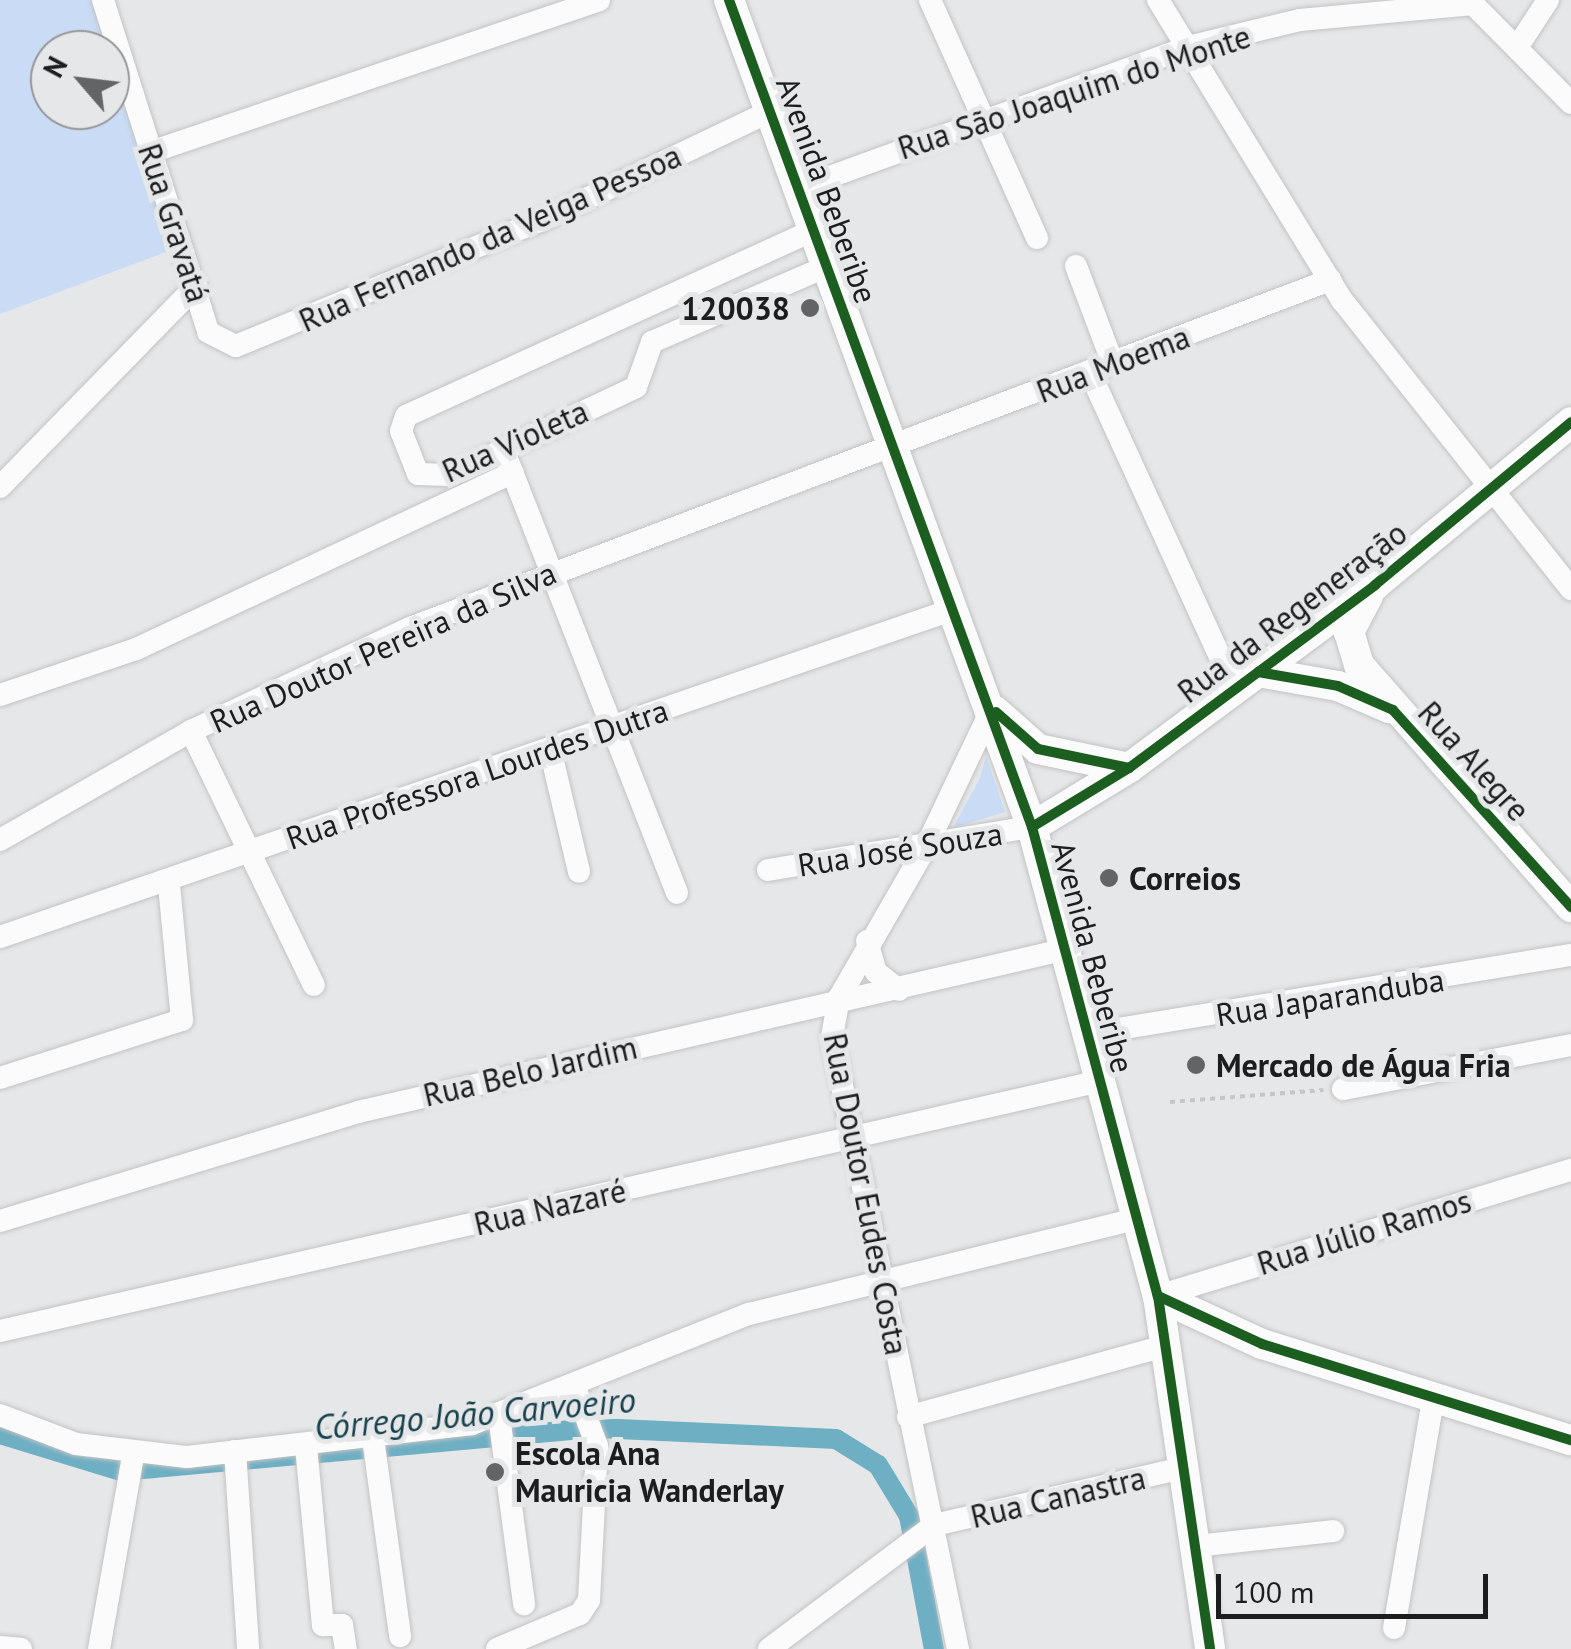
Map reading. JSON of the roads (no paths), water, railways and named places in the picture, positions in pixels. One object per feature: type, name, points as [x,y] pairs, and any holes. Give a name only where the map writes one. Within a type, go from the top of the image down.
[{"type":"main road","name":"Avenida Beberibe","points":[[729,0],[1032,828],[1067,948],[1133,1220],[1158,1296],[1160,1347],[1196,1546],[1210,1649]]},
{"type":"main road","name":"Rua da Regeneração","points":[[1032,828],[1129,768],[1375,585],[1571,422]]},
{"type":"main road","name":"Rua Alegre","points":[[1375,585],[1350,642],[1393,710],[1571,907]]},
{"type":"main road","name":"Rua Alegre","points":[[1246,681],[1338,686],[1393,710]]},
{"type":"main road","points":[[988,706],[1038,749],[1129,768]]},
{"type":"main road","points":[[1158,1296],[1262,1344],[1433,1401],[1571,1440]]},
{"type":"street","name":"Rua Gravatá","points":[[103,0],[208,332]]},
{"type":"street","points":[[151,152],[599,0]]},
{"type":"street","points":[[930,0],[986,116],[1037,238]]},
{"type":"street","points":[[1158,0],[1330,280],[1487,490],[1571,590]]},
{"type":"street","points":[[1518,46],[1548,0]]},
{"type":"street","points":[[1473,2],[1571,103]]},
{"type":"street","name":"Rua São Joaquim do Monte","points":[[800,188],[986,116],[1188,47],[1300,20],[1473,2]]},
{"type":"street","name":"Rua Fernando da Veiga Pessoa","points":[[208,332],[219,343],[253,343],[771,111]]},
{"type":"street","name":"Rua Violeta","points":[[814,230],[401,424],[426,478],[508,461],[636,387],[652,342],[828,266]]},
{"type":"street","points":[[1076,266],[1113,364]]},
{"type":"street","name":"Rua Moema","points":[[896,448],[1330,280]]},
{"type":"street","points":[[0,487],[196,286]]},
{"type":"street","points":[[1090,374],[1246,681]]},
{"type":"street","name":"Rua Doutor Pereira da Silva","points":[[2,836],[191,731],[548,572],[896,448]]},
{"type":"street","points":[[0,695],[120,656],[508,461]]},
{"type":"street","name":"Rua Violeta","points":[[508,461],[548,572],[677,893]]},
{"type":"street","name":"Rua Professora Lourdes Dutra","points":[[0,938],[169,884],[954,608]]},
{"type":"street","name":"Rua Doutor Eudes Costa","points":[[958,1649],[929,1529],[832,1038],[839,998],[868,941],[926,847],[988,706]]},
{"type":"street","points":[[191,731],[314,986]]},
{"type":"street","points":[[550,749],[579,872]]},
{"type":"street","name":"Rua José Souza","points":[[768,870],[1032,828]]},
{"type":"street","points":[[0,1078],[185,1014],[169,884]]},
{"type":"street","points":[[868,941],[876,972],[900,990]]},
{"type":"street","name":"Rua Belo Jardim","points":[[0,1221],[358,1112],[839,998],[900,990],[1067,948]]},
{"type":"street","name":"Rua Japaranduba","points":[[1088,1034],[1571,955]]},
{"type":"street","points":[[1343,1088],[1571,1045]]},
{"type":"street","name":"Rua Nazaré","points":[[0,1331],[1100,1081]]},
{"type":"street","name":"Rua Júlio Ramos","points":[[1158,1296],[1571,1170]]},
{"type":"street","points":[[0,1416],[130,1469],[236,1465],[306,1446],[500,1416],[736,1318],[881,1277],[1133,1220]]},
{"type":"street","points":[[908,1418],[1160,1347]]},
{"type":"street","points":[[496,1649],[580,1614],[589,1600],[597,1446],[592,1421],[574,1384]]},
{"type":"street","points":[[1394,1628],[1433,1401]]},
{"type":"street","points":[[500,1416],[524,1604]]},
{"type":"street","points":[[373,1438],[400,1636]]},
{"type":"street","points":[[306,1446],[323,1625],[342,1625],[346,1649]]},
{"type":"street","points":[[236,1465],[248,1649]]},
{"type":"street","name":"Rua Canastra","points":[[929,1529],[1182,1468]]},
{"type":"street","points":[[98,1649],[130,1469]]},
{"type":"street","points":[[770,1649],[929,1529]]},
{"type":"street","points":[[1196,1546],[1333,1530]]},
{"type":"street","points":[[0,1647],[21,1649]]},
{"type":"waterway","name":"Córrego João Carvoeiro","points":[[0,1434],[121,1471],[596,1428],[836,1439],[878,1465],[909,1516],[934,1649]]},
{"type":"place","name":"120038","points":[[810,308]]},
{"type":"place","name":"Correios","points":[[1109,878]]},
{"type":"place","name":"Mercado de Água Fria","points":[[1196,1065]]},
{"type":"place","name":"Escola Ana Mauricia Wanderlay","points":[[495,1472]]}]
